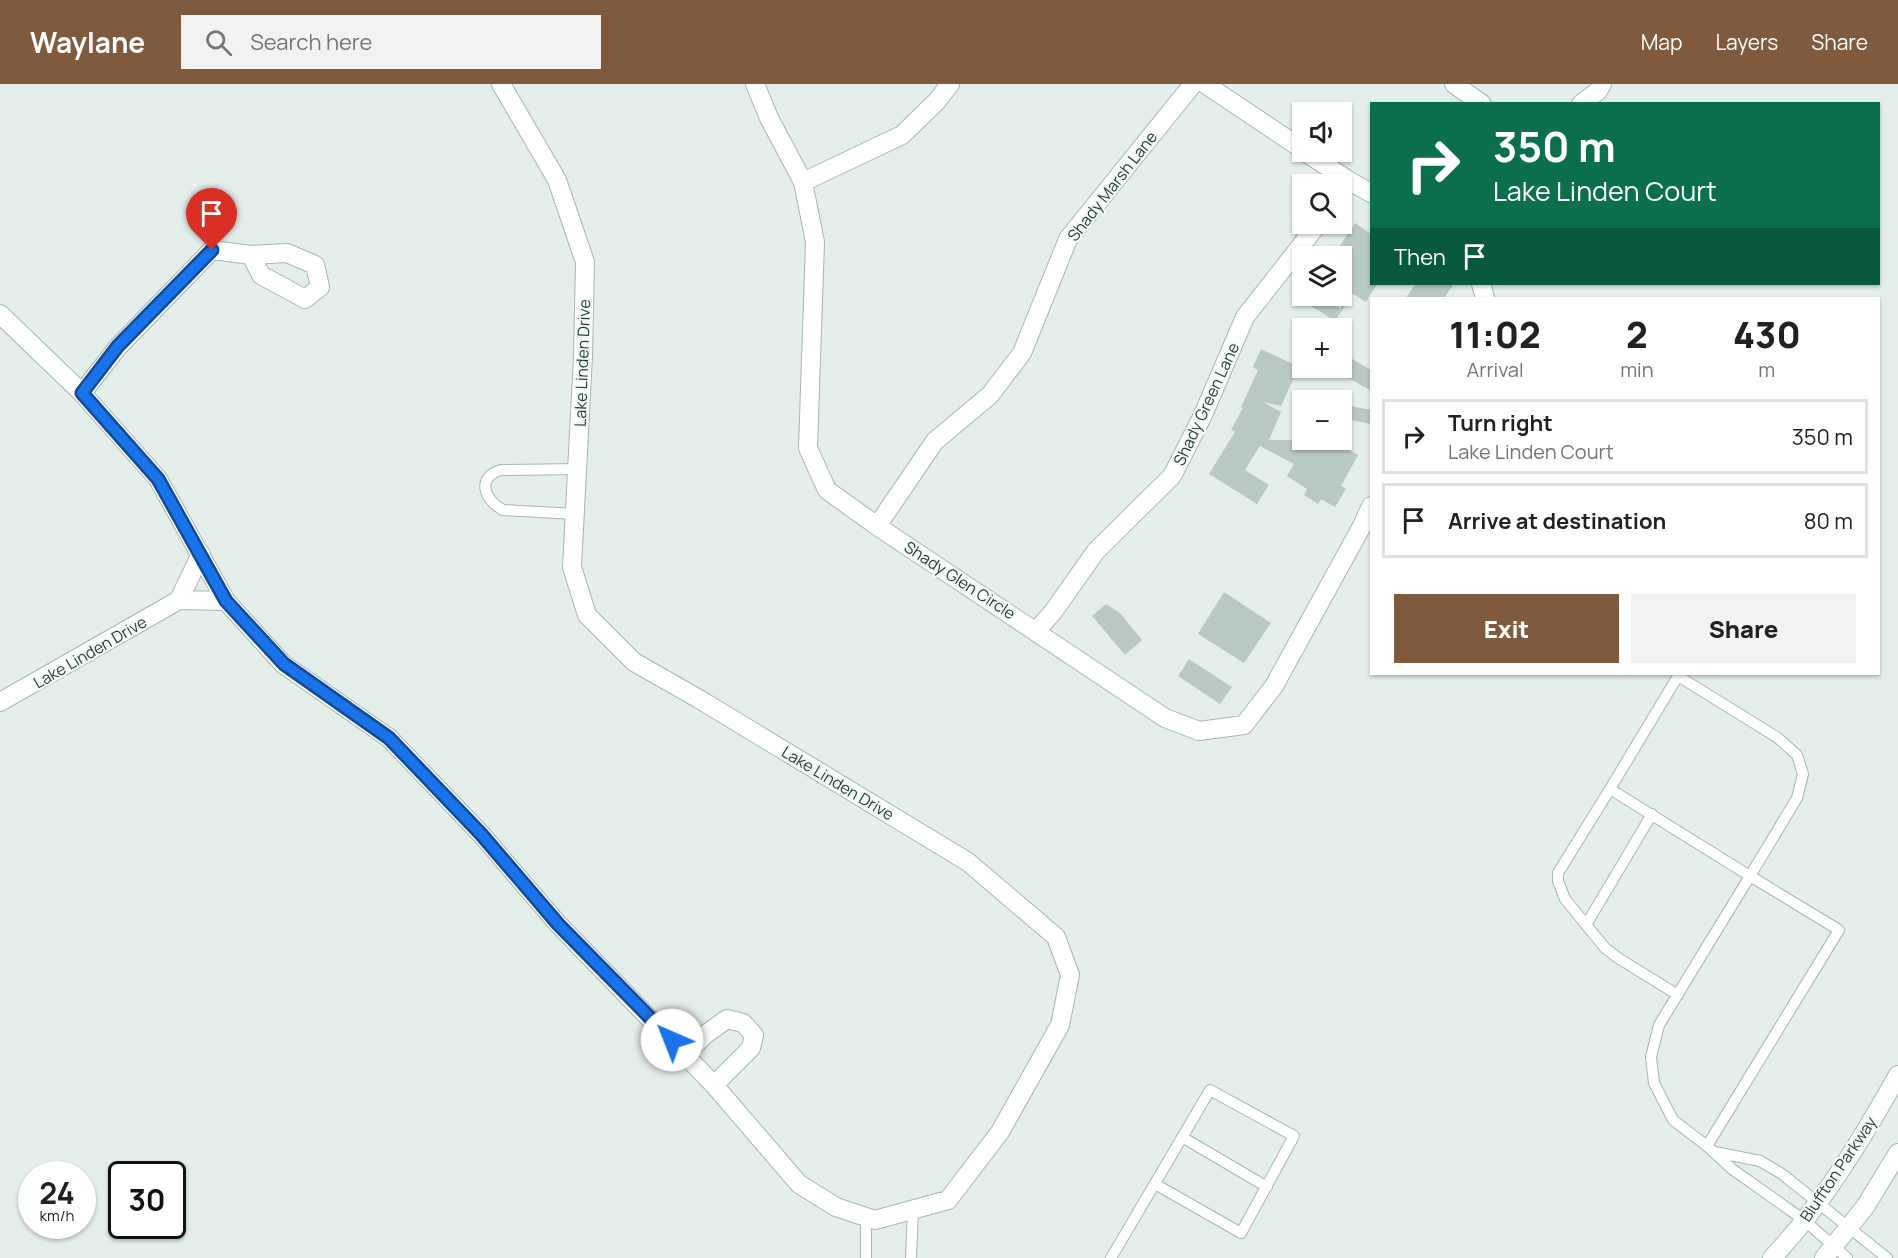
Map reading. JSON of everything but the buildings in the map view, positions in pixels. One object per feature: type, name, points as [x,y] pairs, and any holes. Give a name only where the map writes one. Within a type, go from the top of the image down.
[{"type":"street","name":"Lake Linden Drive","points":[[0,314],[82,393],[158,479],[226,601],[284,664],[389,738],[481,834],[558,924],[714,1085],[799,1184],[836,1207],[875,1220],[948,1200],[1000,1132],[1060,1025],[1070,975],[1056,937],[968,862],[634,662],[587,615],[572,567],[585,262],[557,180],[501,84]]},
{"type":"street","name":"Shady Glen Circle","points":[[755,84],[769,118],[803,182],[815,242],[808,448],[827,490],[877,526],[1165,718],[1199,731],[1244,725],[1274,686],[1370,508]]},
{"type":"street","points":[[803,182],[902,135],[937,101],[950,84]]},
{"type":"street","name":"Shady Marsh Lane","points":[[877,526],[935,441],[990,395],[1022,353],[1068,239],[1193,84]]},
{"type":"street","points":[[1205,84],[1292,142]]},
{"type":"street","points":[[1454,84],[1479,102]]},
{"type":"street","points":[[1584,102],[1598,91],[1602,84]]},
{"type":"street","points":[[1317,162],[1331,174]]},
{"type":"street","points":[[1352,189],[1370,193]]},
{"type":"street","name":"Shady Green Lane","points":[[1036,631],[1053,612],[1096,551],[1172,476],[1203,415],[1245,318],[1310,234]]},
{"type":"street","points":[[82,393],[118,346],[212,250],[251,255]]},
{"type":"street","points":[[201,554],[179,600],[226,601]]},
{"type":"street","name":"Lake Linden Drive","points":[[0,702],[179,600]]},
{"type":"street","points":[[685,1054],[706,1034],[727,1019],[743,1023],[754,1035],[750,1048],[714,1085]]},
{"type":"street","name":"Bluffton Parkway","points":[[1772,1258],[1818,1201],[1870,1125],[1898,1075]]},
{"type":"street","points":[[1835,1254],[1848,1227],[1865,1207],[1898,1153]]},
{"type":"lane","points":[[575,514],[503,510],[494,506],[485,488],[488,479],[495,471],[577,469]]},
{"type":"lane","points":[[1678,995],[1605,948],[1560,890],[1558,873],[1679,675],[1778,738],[1797,755],[1803,774],[1797,798],[1678,995],[1659,1025],[1650,1058],[1654,1083],[1673,1120],[1711,1149],[1732,1169],[1804,1221],[1835,1254]]},
{"type":"lane","points":[[1610,789],[1839,930],[1711,1149]]},
{"type":"lane","points":[[1586,925],[1652,814]]},
{"type":"lane","points":[[1111,1258],[1209,1090],[1294,1137],[1241,1233],[1155,1184]]},
{"type":"lane","points":[[1182,1137],[1267,1186]]},
{"type":"lane","points":[[1711,1149],[1760,1161],[1782,1174],[1887,1258]]},
{"type":"lane","points":[[911,1258],[913,1209]]},
{"type":"lane","points":[[866,1217],[866,1258]]},
{"type":"route","points":[[212,250],[118,346],[82,393],[158,479],[226,601],[284,664],[389,738],[481,834],[558,924],[672,1040]]}]
